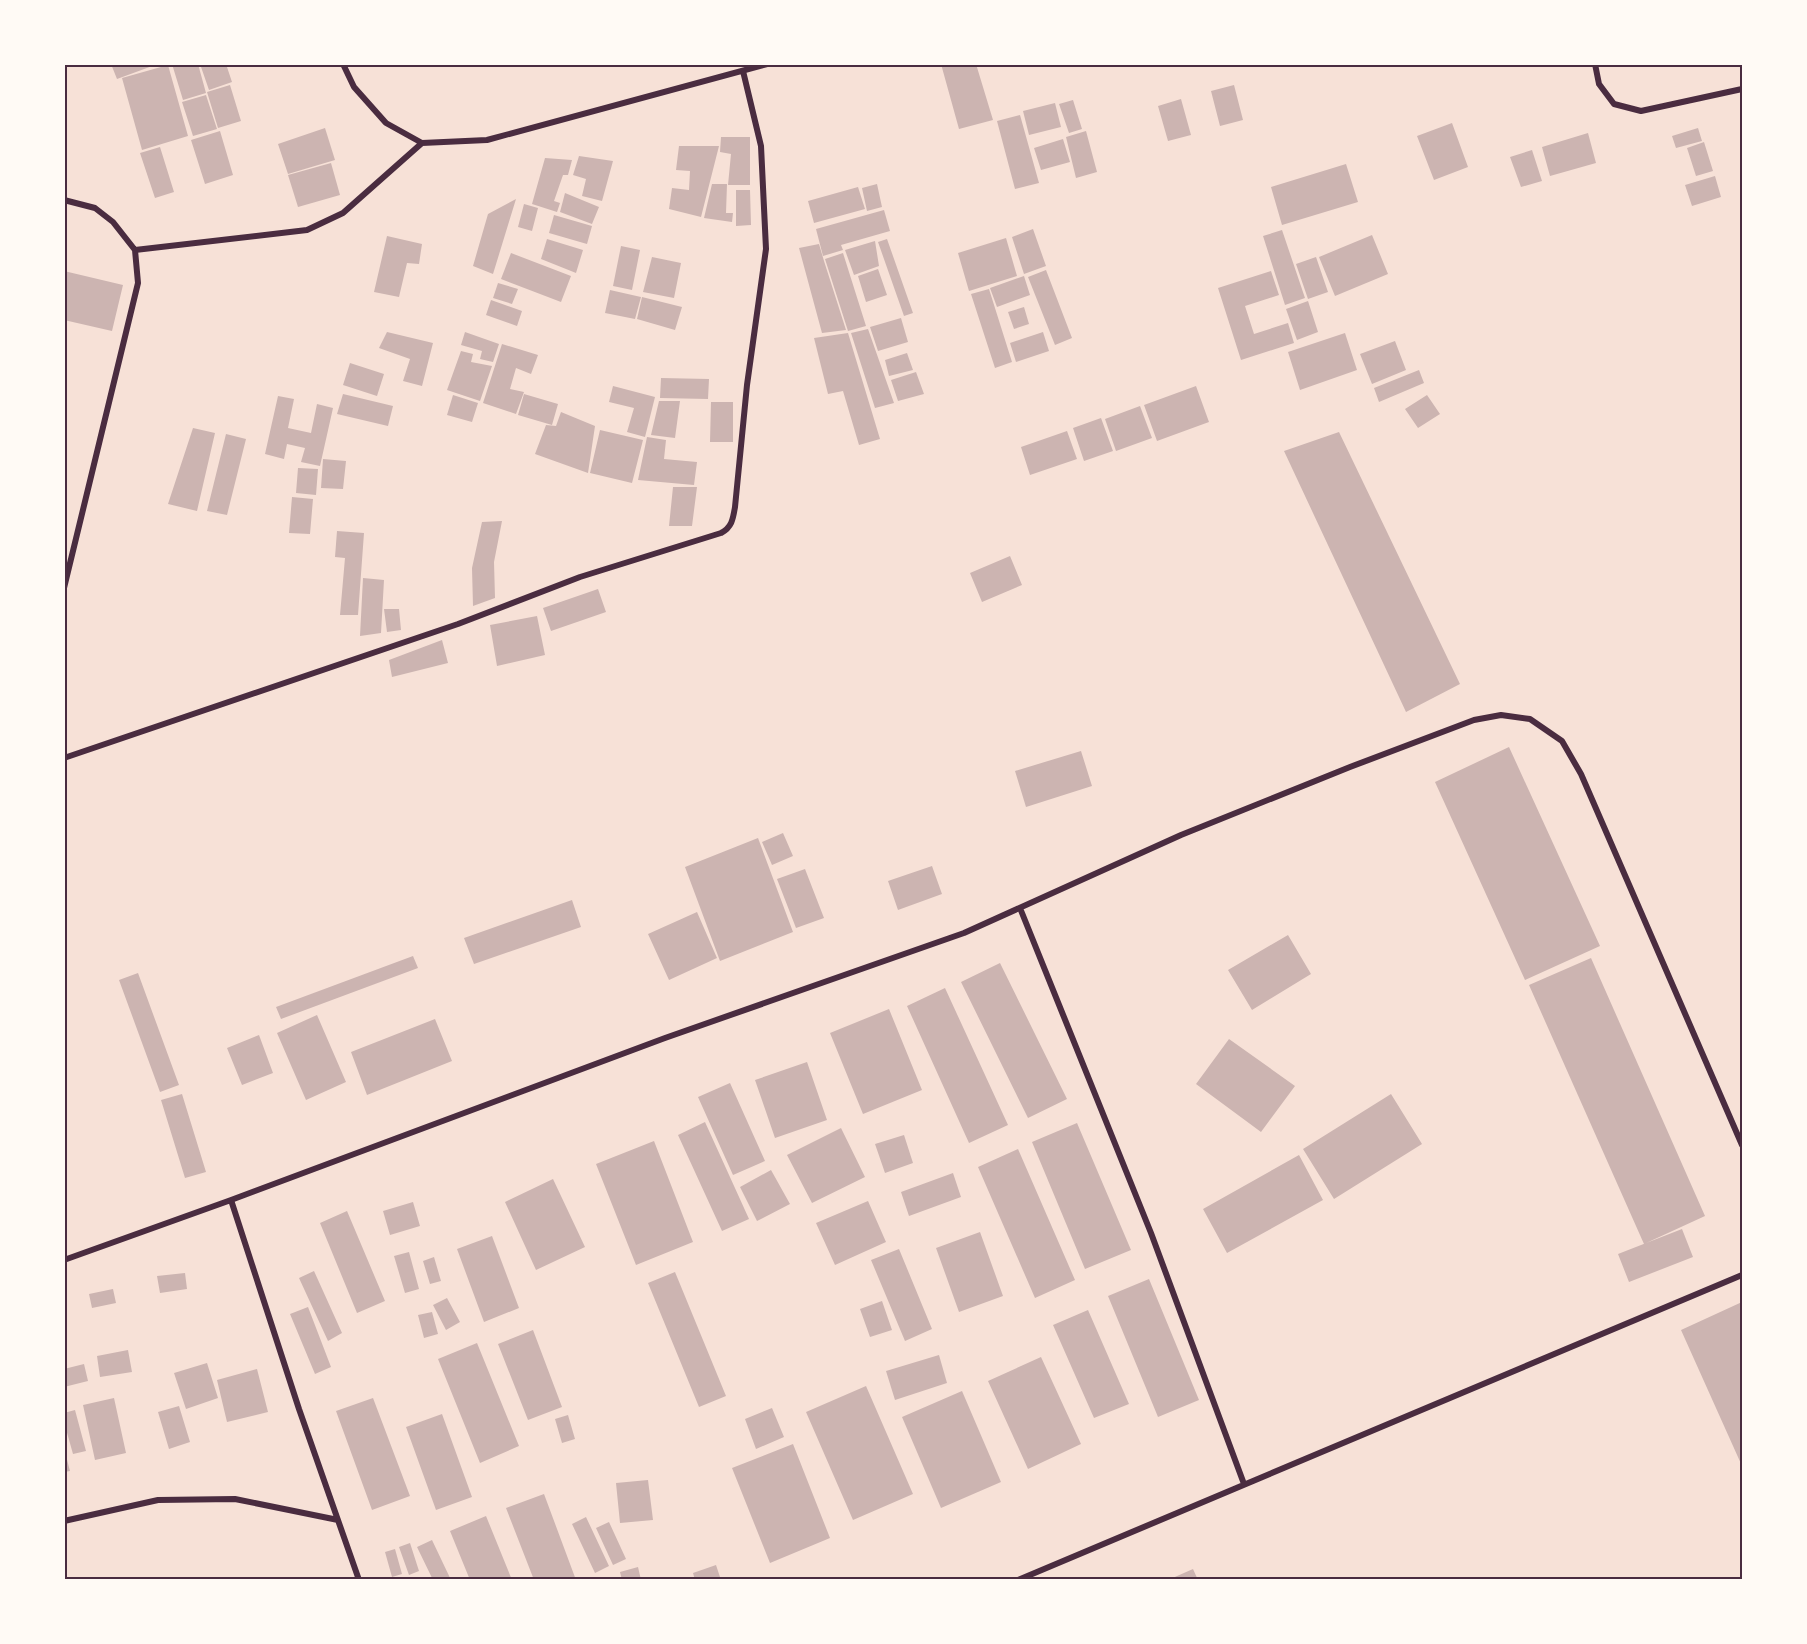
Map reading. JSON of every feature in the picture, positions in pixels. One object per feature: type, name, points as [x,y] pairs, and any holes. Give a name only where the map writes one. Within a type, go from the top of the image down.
[{"type":"street","points":[[343,64],[354,87],[386,123],[422,143],[487,140],[767,64]]},
{"type":"street","points":[[1595,64],[1599,84],[1614,104],[1641,111],[1743,89]]},
{"type":"street","points":[[64,758],[458,624],[580,577],[727,530],[733,523],[747,385],[766,249],[761,146],[743,71]]},
{"type":"street","points":[[135,250],[307,230],[343,213],[422,143]]},
{"type":"street","points":[[64,200],[95,208],[113,222],[135,250],[138,283],[64,588]]},
{"type":"street","points":[[64,1260],[665,1038],[964,933],[1191,831],[1474,720],[1501,715],[1530,719],[1562,741],[1581,774],[1743,1145]]},
{"type":"street","points":[[1020,908],[1151,1233],[1244,1484]]},
{"type":"street","points":[[231,1200],[299,1409],[359,1580]]},
{"type":"street","points":[[1018,1580],[1743,1275]]},
{"type":"street","points":[[64,1521],[158,1500],[236,1499],[338,1520]]},
{"type":"building","points":[[111,64],[155,64],[155,65],[117,79]]},
{"type":"building","points":[[172,64],[198,64],[206,93],[183,100]]},
{"type":"building","points":[[200,64],[226,64],[232,82],[209,90]]},
{"type":"building","points":[[941,64],[976,64],[993,120],[959,129]]},
{"type":"building","points":[[168,65],[188,136],[142,150],[122,78]]},
{"type":"building","points":[[230,85],[241,121],[218,128],[207,92]]},
{"type":"building","points":[[1234,85],[1243,120],[1220,126],[1211,91]]},
{"type":"building","points":[[206,95],[217,129],[193,136],[182,102]]},
{"type":"building","points":[[1181,99],[1191,135],[1168,141],[1158,106]]},
{"type":"building","points":[[1073,100],[1082,129],[1069,133],[1059,104]]},
{"type":"building","points":[[1055,103],[1061,127],[1029,135],[1023,111]]},
{"type":"building","points":[[1020,115],[1039,183],[1015,189],[997,121]]},
{"type":"building","points":[[1452,123],[1468,167],[1434,180],[1417,136]]},
{"type":"building","points":[[325,128],[335,160],[288,174],[278,144]]},
{"type":"building","points":[[1698,128],[1702,141],[1676,148],[1672,136]]},
{"type":"building","points":[[220,131],[233,175],[205,184],[191,140]]},
{"type":"building","points":[[1086,131],[1097,172],[1076,178],[1066,137]]},
{"type":"building","points":[[1588,133],[1596,163],[1550,176],[1542,147]]},
{"type":"building","points":[[721,137],[750,137],[750,185],[728,185],[731,154],[720,152]]},
{"type":"building","points":[[1063,139],[1070,162],[1041,170],[1034,148]]},
{"type":"building","points":[[1704,142],[1713,171],[1696,176],[1687,148]]},
{"type":"building","points":[[679,146],[719,146],[701,217],[669,209],[672,188],[689,190],[690,171],[676,170]]},
{"type":"building","points":[[160,147],[174,192],[155,198],[140,153]]},
{"type":"building","points":[[1532,150],[1542,181],[1521,187],[1510,157]]},
{"type":"building","points":[[579,156],[613,161],[602,201],[582,196],[586,179],[573,175]]},
{"type":"building","points":[[545,158],[572,160],[568,175],[563,175],[554,201],[560,203],[557,212],[532,204]]},
{"type":"building","points":[[331,163],[340,195],[298,207],[288,175]]},
{"type":"building","points":[[1346,164],[1358,202],[1282,225],[1271,187]]},
{"type":"building","points":[[1715,176],[1721,197],[1692,206],[1685,185]]},
{"type":"building","points":[[712,184],[727,184],[726,213],[733,213],[732,222],[704,218]]},
{"type":"building","points":[[877,184],[882,207],[867,211],[862,188]]},
{"type":"building","points":[[858,187],[865,209],[814,223],[808,201]]},
{"type":"building","points":[[736,190],[750,190],[751,225],[736,226]]},
{"type":"building","points":[[565,193],[599,207],[592,224],[560,212]]},
{"type":"building","points":[[516,199],[493,274],[473,266],[488,214]]},
{"type":"building","points":[[524,204],[538,208],[532,231],[518,227]]},
{"type":"building","points":[[884,210],[890,231],[841,245],[843,250],[823,256],[816,229]]},
{"type":"building","points":[[554,215],[592,226],[587,244],[549,233]]},
{"type":"building","points":[[1033,229],[1046,266],[1024,274],[1012,237]]},
{"type":"building","points":[[1282,230],[1305,298],[1285,305],[1263,236]]},
{"type":"building","points":[[1372,235],[1388,274],[1335,296],[1319,257]]},
{"type":"building","points":[[387,236],[422,244],[419,264],[407,263],[399,297],[374,292]]},
{"type":"building","points":[[1006,238],[1017,276],[969,291],[958,253]]},
{"type":"building","points":[[547,239],[583,250],[576,273],[541,259]]},
{"type":"building","points":[[887,239],[913,313],[904,316],[878,242]]},
{"type":"building","points":[[875,241],[879,266],[854,275],[845,250]]},
{"type":"building","points":[[819,244],[846,330],[822,333],[799,248]]},
{"type":"building","points":[[621,246],[640,250],[632,290],[613,286]]},
{"type":"building","points":[[511,253],[571,276],[561,302],[501,279]]},
{"type":"building","points":[[843,253],[866,326],[848,331],[825,259]]},
{"type":"building","points":[[652,257],[681,263],[674,298],[643,292]]},
{"type":"building","points":[[1316,257],[1328,292],[1308,299],[1296,264]]},
{"type":"building","points":[[878,269],[887,295],[866,302],[858,276]]},
{"type":"building","points":[[1046,270],[1072,338],[1055,345],[1028,277]]},
{"type":"building","points":[[64,271],[123,285],[112,331],[64,320]]},
{"type":"building","points":[[1271,271],[1279,295],[1245,306],[1254,334],[1288,323],[1294,343],[1241,360],[1218,288]]},
{"type":"building","points":[[1024,276],[1030,295],[997,307],[990,288]]},
{"type":"building","points":[[498,283],[518,289],[512,304],[493,298]]},
{"type":"building","points":[[989,289],[1012,362],[995,368],[971,294]]},
{"type":"building","points":[[610,290],[641,297],[635,319],[605,313]]},
{"type":"building","points":[[642,297],[682,307],[675,330],[637,319]]},
{"type":"building","points":[[491,300],[522,311],[517,326],[486,315]]},
{"type":"building","points":[[1308,301],[1318,332],[1297,340],[1286,309]]},
{"type":"building","points":[[1024,307],[1029,324],[1014,329],[1008,312]]},
{"type":"building","points":[[901,318],[908,342],[878,351],[870,327]]},
{"type":"building","points":[[868,329],[894,403],[875,408],[851,333]]},
{"type":"building","points":[[387,332],[433,343],[422,386],[403,381],[410,359],[379,348]]},
{"type":"building","points":[[465,332],[499,344],[493,362],[480,359],[482,351],[461,345]]},
{"type":"building","points":[[1043,332],[1049,351],[1016,362],[1010,343]]},
{"type":"building","points":[[848,333],[880,439],[859,445],[843,391],[828,394],[814,338]]},
{"type":"building","points":[[1345,333],[1357,370],[1300,390],[1288,352]]},
{"type":"building","points":[[1395,341],[1406,370],[1372,384],[1360,354]]},
{"type":"building","points":[[502,344],[538,355],[531,374],[516,368],[510,389],[524,392],[516,414],[483,403]]},
{"type":"building","points":[[461,351],[473,354],[471,362],[492,366],[480,401],[447,390]]},
{"type":"building","points":[[907,353],[913,370],[889,376],[885,360]]},
{"type":"building","points":[[350,363],[384,374],[377,396],[343,385]]},
{"type":"building","points":[[1419,370],[1424,383],[1379,402],[1374,388]]},
{"type":"building","points":[[916,372],[924,394],[898,401],[891,380]]},
{"type":"building","points":[[661,378],[709,379],[708,399],[660,398]]},
{"type":"building","points":[[613,386],[655,397],[645,437],[627,432],[634,408],[609,402]]},
{"type":"building","points":[[1196,386],[1209,422],[1157,441],[1144,405]]},
{"type":"building","points":[[343,394],[393,406],[388,426],[337,414]]},
{"type":"building","points":[[524,394],[558,404],[552,425],[518,415]]},
{"type":"building","points":[[453,395],[478,403],[472,422],[447,415]]},
{"type":"building","points":[[1427,395],[1440,414],[1418,428],[1405,409]]},
{"type":"building","points":[[278,396],[294,399],[288,428],[311,433],[317,404],[333,408],[320,466],[301,462],[305,448],[287,444],[284,459],[265,454]]},
{"type":"building","points":[[659,401],[680,401],[675,438],[651,435]]},
{"type":"building","points":[[711,402],[733,402],[733,442],[710,442]]},
{"type":"building","points":[[1140,406],[1152,438],[1116,451],[1105,419]]},
{"type":"building","points":[[561,412],[595,426],[588,473],[535,454],[546,425],[556,426]]},
{"type":"building","points":[[1101,418],[1113,451],[1084,461],[1073,428]]},
{"type":"building","points":[[193,428],[215,433],[197,511],[168,504]]},
{"type":"building","points":[[600,430],[643,440],[632,483],[590,473]]},
{"type":"building","points":[[1067,431],[1077,459],[1030,475],[1021,447]]},
{"type":"building","points":[[1339,432],[1460,684],[1406,712],[1284,451]]},
{"type":"building","points":[[226,434],[246,439],[227,515],[207,511]]},
{"type":"building","points":[[647,437],[666,440],[664,459],[697,462],[694,485],[638,480]]},
{"type":"building","points":[[323,459],[346,461],[343,489],[321,488]]},
{"type":"building","points":[[298,468],[318,469],[316,495],[296,493]]},
{"type":"building","points":[[673,487],[697,487],[692,526],[669,526]]},
{"type":"building","points":[[292,497],[313,499],[310,534],[289,533]]},
{"type":"building","points":[[502,521],[494,562],[495,598],[473,606],[472,568],[482,522]]},
{"type":"building","points":[[337,531],[364,533],[358,615],[340,615],[345,558],[335,557]]},
{"type":"building","points":[[1010,556],[1022,585],[982,602],[970,573]]},
{"type":"building","points":[[363,578],[384,580],[381,633],[360,636]]},
{"type":"building","points":[[598,589],[606,612],[551,631],[543,608]]},
{"type":"building","points":[[384,609],[399,609],[401,630],[387,632]]},
{"type":"building","points":[[537,616],[545,655],[497,666],[490,625]]},
{"type":"building","points":[[442,640],[448,663],[392,677],[389,660]]},
{"type":"building","points":[[1509,747],[1600,946],[1525,980],[1435,782]]},
{"type":"building","points":[[1081,751],[1092,786],[1026,807],[1015,771]]},
{"type":"building","points":[[783,833],[793,856],[772,865],[762,842]]},
{"type":"building","points":[[758,838],[793,932],[720,961],[685,867]]},
{"type":"building","points":[[932,866],[942,894],[898,910],[888,881]]},
{"type":"building","points":[[805,869],[824,918],[796,928],[777,879]]},
{"type":"building","points":[[572,900],[581,927],[474,964],[464,938]]},
{"type":"building","points":[[697,912],[717,958],[669,980],[648,934]]},
{"type":"building","points":[[1288,935],[1311,974],[1252,1010],[1228,970]]},
{"type":"building","points":[[413,956],[418,968],[281,1019],[276,1007]]},
{"type":"building","points":[[1591,958],[1705,1216],[1644,1244],[1529,985]]},
{"type":"building","points":[[1000,963],[1067,1099],[1028,1118],[961,982]]},
{"type":"building","points":[[138,973],[179,1085],[160,1092],[119,980]]},
{"type":"building","points":[[945,988],[1008,1125],[969,1143],[907,1006]]},
{"type":"building","points":[[889,1009],[922,1090],[863,1114],[830,1033]]},
{"type":"building","points":[[317,1015],[346,1082],[306,1100],[277,1033]]},
{"type":"building","points":[[435,1019],[452,1061],[367,1095],[351,1052]]},
{"type":"building","points":[[259,1035],[273,1073],[242,1085],[227,1048]]},
{"type":"building","points":[[1229,1039],[1295,1086],[1261,1132],[1196,1084]]},
{"type":"building","points":[[807,1062],[827,1120],[775,1138],[755,1080]]},
{"type":"building","points":[[730,1083],[765,1161],[733,1175],[698,1097]]},
{"type":"building","points":[[182,1094],[206,1172],[185,1178],[161,1100]]},
{"type":"building","points":[[1391,1094],[1422,1144],[1334,1199],[1303,1149]]},
{"type":"building","points":[[705,1122],[749,1219],[722,1231],[678,1135]]},
{"type":"building","points":[[1077,1123],[1131,1250],[1085,1269],[1032,1142]]},
{"type":"building","points":[[841,1128],[865,1177],[812,1203],[787,1155]]},
{"type":"building","points":[[904,1135],[913,1163],[885,1173],[875,1144]]},
{"type":"building","points":[[654,1141],[693,1242],[636,1265],[596,1164]]},
{"type":"building","points":[[1018,1149],[1075,1280],[1035,1298],[978,1167]]},
{"type":"building","points":[[1299,1155],[1323,1200],[1227,1253],[1203,1209]]},
{"type":"building","points":[[771,1170],[790,1204],[757,1221],[740,1187]]},
{"type":"building","points":[[953,1173],[961,1197],[909,1216],[901,1192]]},
{"type":"building","points":[[553,1179],[585,1247],[536,1270],[505,1202]]},
{"type":"building","points":[[868,1201],[886,1242],[835,1265],[816,1223]]},
{"type":"building","points":[[413,1202],[420,1226],[390,1235],[383,1211]]},
{"type":"building","points":[[347,1211],[385,1301],[357,1313],[320,1223]]},
{"type":"building","points":[[1682,1229],[1693,1257],[1629,1282],[1618,1254]]},
{"type":"building","points":[[980,1232],[1003,1296],[959,1312],[936,1248]]},
{"type":"building","points":[[492,1236],[519,1308],[484,1322],[457,1249]]},
{"type":"building","points":[[899,1249],[932,1329],[905,1341],[871,1260]]},
{"type":"building","points":[[409,1252],[419,1289],[405,1293],[394,1256]]},
{"type":"building","points":[[434,1257],[441,1281],[430,1284],[423,1261]]},
{"type":"building","points":[[314,1271],[342,1333],[328,1341],[299,1278]]},
{"type":"building","points":[[675,1272],[726,1396],[699,1407],[648,1283]]},
{"type":"building","points":[[185,1273],[187,1289],[160,1293],[157,1276]]},
{"type":"building","points":[[1149,1279],[1199,1400],[1158,1417],[1108,1296]]},
{"type":"building","points":[[113,1289],[116,1303],[92,1308],[89,1294]]},
{"type":"building","points":[[447,1298],[460,1322],[446,1330],[433,1305]]},
{"type":"building","points":[[882,1301],[892,1330],[870,1337],[860,1309]]},
{"type":"building","points":[[1742,1302],[1742,1466],[1681,1330]]},
{"type":"building","points":[[308,1307],[331,1367],[315,1374],[290,1314]]},
{"type":"building","points":[[1088,1310],[1129,1404],[1094,1418],[1053,1325]]},
{"type":"building","points":[[432,1312],[438,1334],[424,1338],[418,1315]]},
{"type":"building","points":[[533,1330],[562,1407],[528,1420],[498,1344]]},
{"type":"building","points":[[477,1343],[519,1446],[480,1463],[438,1359]]},
{"type":"building","points":[[128,1350],[132,1372],[100,1377],[97,1356]]},
{"type":"building","points":[[939,1355],[947,1383],[895,1400],[886,1371]]},
{"type":"building","points":[[1041,1357],[1081,1444],[1028,1469],[988,1381]]},
{"type":"building","points":[[207,1363],[218,1398],[186,1409],[174,1373]]},
{"type":"building","points":[[84,1364],[88,1381],[64,1387],[64,1369]]},
{"type":"building","points":[[257,1369],[268,1412],[227,1422],[217,1380]]},
{"type":"building","points":[[866,1386],[913,1494],[853,1520],[806,1412]]},
{"type":"building","points":[[962,1391],[1001,1482],[941,1508],[902,1417]]},
{"type":"building","points":[[114,1398],[126,1453],[95,1460],[83,1405]]},
{"type":"building","points":[[373,1398],[410,1496],[372,1510],[336,1411]]},
{"type":"building","points":[[179,1406],[190,1442],[169,1449],[158,1412]]},
{"type":"building","points":[[772,1408],[784,1437],[756,1449],[745,1419]]},
{"type":"building","points":[[75,1410],[86,1451],[73,1454],[64,1422],[64,1413]]},
{"type":"building","points":[[442,1414],[472,1497],[436,1510],[406,1427]]},
{"type":"building","points":[[568,1415],[575,1439],[562,1443],[555,1419]]},
{"type":"building","points":[[793,1444],[830,1538],[770,1563],[732,1468]]},
{"type":"building","points":[[64,1453],[70,1471],[64,1472]]},
{"type":"building","points":[[648,1480],[653,1520],[620,1523],[616,1483]]},
{"type":"building","points":[[544,1494],[576,1580],[534,1580],[506,1508]]},
{"type":"building","points":[[486,1516],[512,1580],[470,1580],[450,1531]]},
{"type":"building","points":[[586,1517],[609,1566],[595,1573],[572,1524]]},
{"type":"building","points":[[609,1522],[626,1559],[613,1565],[596,1528]]},
{"type":"building","points":[[432,1540],[451,1580],[433,1580],[417,1547]]},
{"type":"building","points":[[410,1543],[419,1571],[409,1575],[399,1547]]},
{"type":"building","points":[[395,1549],[402,1574],[392,1577],[385,1552]]},
{"type":"building","points":[[716,1565],[721,1580],[695,1580],[693,1573]]},
{"type":"building","points":[[638,1567],[641,1580],[622,1580],[620,1572]]},
{"type":"building","points":[[1193,1569],[1198,1580],[1168,1580]]}]
